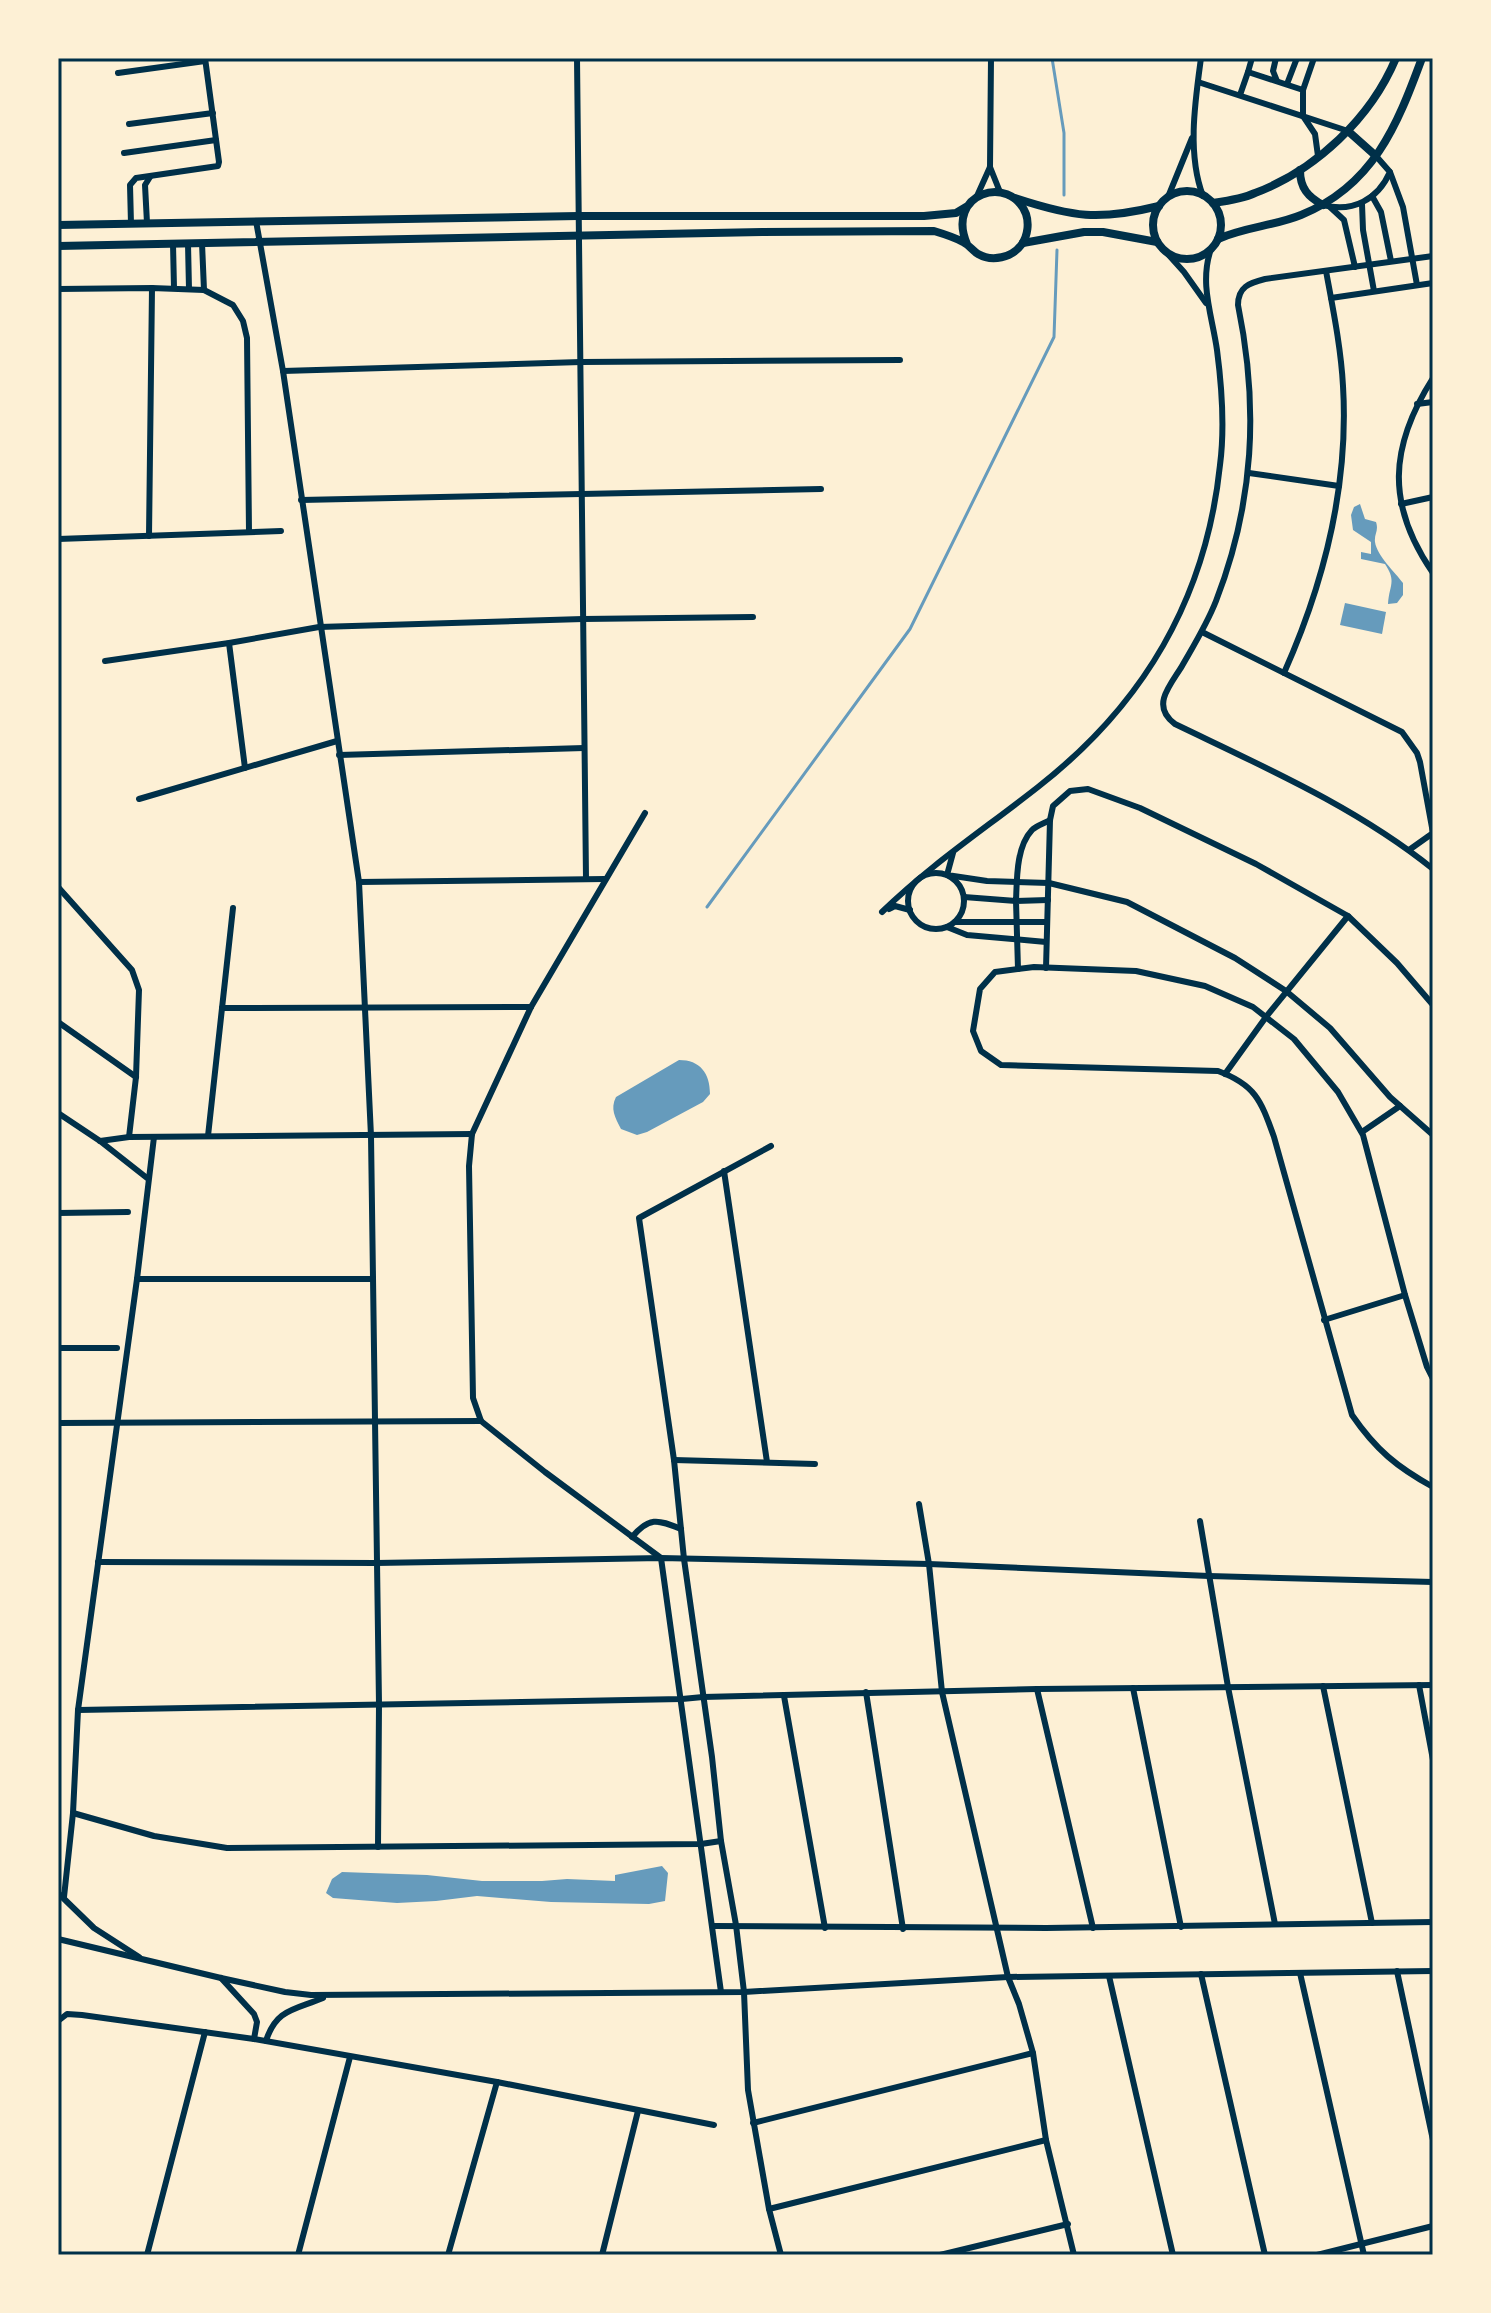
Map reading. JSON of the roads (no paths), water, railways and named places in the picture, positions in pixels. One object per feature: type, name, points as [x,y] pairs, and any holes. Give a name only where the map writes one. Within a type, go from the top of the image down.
[{"type":"street","points":[[577,58],[586,879]]},
{"type":"street","points":[[58,225],[578,216],[924,216],[956,213],[975,198],[990,167],[991,58]]},
{"type":"street","points":[[1201,58],[1194,131],[1197,179],[1203,196]]},
{"type":"street","points":[[1240,95],[1252,58]]},
{"type":"street","points":[[1276,58],[1273,71],[1277,81]]},
{"type":"street","points":[[1287,84],[1297,58]]},
{"type":"street","points":[[1314,58],[1303,90],[1303,116],[1315,134],[1318,156]]},
{"type":"street","points":[[1213,203],[1259,192],[1300,170],[1318,156],[1348,131],[1375,98],[1396,58]]},
{"type":"street","points":[[1218,239],[1235,231],[1277,223],[1326,206],[1344,191],[1364,173],[1376,156],[1405,101],[1422,58]]},
{"type":"street","points":[[118,73],[205,59],[216,140],[218,166],[136,178],[130,183],[131,224]]},
{"type":"street","points":[[1248,72],[1303,90]]},
{"type":"street","points":[[1198,82],[1348,131],[1376,156],[1390,172],[1403,207],[1417,285]]},
{"type":"street","points":[[129,124],[213,113]]},
{"type":"street","points":[[1168,197],[1194,131]]},
{"type":"street","points":[[124,153],[216,140]]},
{"type":"street","points":[[990,167],[1000,192]]},
{"type":"street","points":[[1300,170],[1303,188],[1308,196],[1344,220],[1355,267]]},
{"type":"street","points":[[1326,206],[1354,207],[1362,204],[1390,172]]},
{"type":"street","points":[[147,223],[145,184],[150,177]]},
{"type":"street","points":[[975,198],[987,192],[1000,192],[1084,216],[1132,213],[1159,206]]},
{"type":"street","points":[[910,910],[895,906],[882,912],[920,878],[1040,786],[1095,737],[1125,703],[1170,636],[1199,565],[1219,478],[1223,413],[1217,348],[1205,289],[1206,267],[1221,226],[1213,203],[1191,192],[1179,192],[1159,206],[1153,230],[1157,242],[1196,287],[1208,306]]},
{"type":"street","points":[[1372,196],[1381,212],[1391,261]]},
{"type":"street","points":[[58,246],[934,231],[952,236],[976,253],[989,258],[1002,258],[1014,253],[1023,243],[1027,231],[1027,218],[1022,206],[1013,197]]},
{"type":"street","points":[[1362,204],[1363,230],[1374,291]]},
{"type":"street","points":[[966,207],[962,232],[967,244]]},
{"type":"street","points":[[435,218],[436,238]]},
{"type":"street","points":[[256,221],[283,371],[359,882],[371,1136],[379,1704],[378,1847]]},
{"type":"street","points":[[1023,243],[1084,232],[1103,232],[1157,242]]},
{"type":"street","points":[[202,243],[204,290]]},
{"type":"street","points":[[173,244],[174,288]]},
{"type":"street","points":[[188,244],[189,289]]},
{"type":"street","points":[[1166,252],[1189,259],[1211,249]]},
{"type":"street","points":[[1433,256],[1248,283],[1240,293],[1238,305],[1250,384],[1249,473],[1237,535],[1216,600],[1202,632],[1163,699],[1165,713],[1175,724],[1347,811],[1433,869]]},
{"type":"street","points":[[1284,673],[1319,583],[1339,486],[1344,424],[1343,385],[1326,271]]},
{"type":"street","points":[[1331,298],[1433,283]]},
{"type":"street","points":[[149,536],[152,288]]},
{"type":"street","points":[[58,289],[204,290],[233,305],[243,321],[247,338],[249,532]]},
{"type":"street","points":[[283,371],[581,362],[900,360]]},
{"type":"street","points":[[1433,378],[1406,430],[1399,479],[1402,514],[1419,553],[1433,573]]},
{"type":"street","points":[[1417,404],[1433,402]]},
{"type":"street","points":[[1249,473],[1339,486]]},
{"type":"street","points":[[301,500],[821,489]]},
{"type":"street","points":[[1401,504],[1433,497]]},
{"type":"street","points":[[58,539],[281,531]]},
{"type":"street","points":[[105,661],[319,627],[753,617]]},
{"type":"street","points":[[1202,632],[1402,732],[1420,762],[1433,833],[1409,850]]},
{"type":"street","points":[[229,643],[245,768]]},
{"type":"street","points":[[139,799],[337,741]]},
{"type":"street","points":[[339,755],[584,748]]},
{"type":"street","points":[[1046,968],[1047,854],[1053,806],[1070,791],[1088,789],[1140,808],[1256,864],[1348,916],[1397,963],[1433,1005]]},
{"type":"street","points":[[645,813],[531,1007],[472,1134],[469,1166],[473,1398],[481,1421],[661,1558],[721,1992]]},
{"type":"street","points":[[1018,969],[1016,901],[1022,849],[1033,829],[1050,820]]},
{"type":"street","points":[[947,875],[953,853]]},
{"type":"street","points":[[1046,942],[967,935],[947,927],[929,928],[914,918],[910,910],[910,893],[920,878],[938,873],[987,881],[1049,883],[1127,902],[1235,958],[1286,991],[1330,1028],[1400,1106],[1433,1135]]},
{"type":"street","points":[[947,875],[961,888],[964,897],[961,915],[947,927]]},
{"type":"street","points":[[359,882],[605,879]]},
{"type":"street","points":[[58,887],[132,970],[139,990],[136,1077],[129,1137]]},
{"type":"street","points":[[964,897],[1048,900]]},
{"type":"street","points":[[208,1136],[233,908]]},
{"type":"street","points":[[1225,1074],[1286,991],[1348,916]]},
{"type":"street","points":[[955,922],[1047,922]]},
{"type":"street","points":[[1433,1379],[1405,1295],[1362,1132],[1338,1092],[1294,1039],[1253,1007],[1205,986],[1136,971],[1046,968],[995,972],[980,989],[973,1031],[981,1051],[1001,1065],[1218,1071],[1239,1079],[1261,1102],[1274,1137],[1352,1415],[1369,1441],[1406,1472],[1433,1487]]},
{"type":"street","points":[[222,1008],[531,1007]]},
{"type":"street","points":[[58,1022],[136,1077]]},
{"type":"street","points":[[1362,1132],[1400,1106]]},
{"type":"street","points":[[58,1113],[147,1178]]},
{"type":"street","points":[[100,1141],[129,1137],[472,1134]]},
{"type":"street","points":[[146,1961],[94,1928],[61,1895],[73,1813],[78,1710],[154,1137]]},
{"type":"street","points":[[771,1146],[639,1218],[674,1460],[721,1841],[736,1925],[744,1992],[748,2090],[769,2209],[781,2255]]},
{"type":"street","points":[[724,1171],[767,1462]]},
{"type":"street","points":[[58,1213],[128,1212]]},
{"type":"street","points":[[137,1279],[373,1279]]},
{"type":"street","points":[[1324,1320],[1405,1295]]},
{"type":"street","points":[[58,1348],[117,1348]]},
{"type":"street","points":[[58,1423],[481,1421]]},
{"type":"street","points":[[674,1460],[815,1464]]},
{"type":"street","points":[[919,1504],[929,1564],[942,1692],[1008,1977],[1033,2053],[1046,2140],[1074,2255]]},
{"type":"street","points":[[632,1537],[643,1524],[654,1521],[681,1529]]},
{"type":"street","points":[[1200,1521],[1228,1687],[1275,1924]]},
{"type":"street","points":[[98,1562],[376,1563],[661,1558],[1433,1582]]},
{"type":"street","points":[[1419,1685],[1433,1760]]},
{"type":"street","points":[[78,1710],[682,1699],[866,1692],[1433,1685]]},
{"type":"street","points":[[1323,1686],[1372,1923]]},
{"type":"street","points":[[1133,1688],[1181,1927]]},
{"type":"street","points":[[1037,1689],[1093,1928]]},
{"type":"street","points":[[866,1692],[903,1929]]},
{"type":"street","points":[[784,1696],[825,1928]]},
{"type":"street","points":[[73,1813],[154,1836],[227,1848],[701,1844],[721,1841]]},
{"type":"street","points":[[713,1926],[1093,1928],[1433,1922]]},
{"type":"street","points":[[83,1945],[94,1928]]},
{"type":"street","points":[[58,1939],[299,1995],[744,1992],[1008,1977],[1433,1971]]},
{"type":"street","points":[[1397,1971],[1433,2140]]},
{"type":"street","points":[[1300,1973],[1364,2255]]},
{"type":"street","points":[[1201,1974],[1265,2255]]},
{"type":"street","points":[[1109,1976],[1173,2255]]},
{"type":"street","points":[[221,1978],[254,2014],[257,2022],[254,2039]]},
{"type":"street","points":[[266,2041],[271,2025],[278,2018],[329,1995]]},
{"type":"street","points":[[58,2021],[63,2015],[82,2015],[254,2039],[714,2125]]},
{"type":"street","points":[[147,2255],[205,2032]]},
{"type":"street","points":[[753,2123],[1033,2053]]},
{"type":"street","points":[[298,2255],[350,2057]]},
{"type":"street","points":[[448,2255],[497,2082]]},
{"type":"street","points":[[602,2255],[638,2111]]},
{"type":"street","points":[[769,2209],[1046,2140]]},
{"type":"street","points":[[940,2255],[1068,2224]]},
{"type":"street","points":[[1317,2255],[1433,2226]]},
{"type":"water","points":[[1360,504],[1365,519],[1376,522],[1375,542],[1379,553],[1403,583],[1403,595],[1397,603],[1388,604],[1391,580],[1385,564],[1361,559],[1361,552],[1371,554],[1371,542],[1353,530],[1351,515],[1354,507]]},
{"type":"water","points":[[1345,603],[1386,612],[1382,634],[1340,625]]},
{"type":"water","points":[[679,1060],[693,1062],[702,1069],[710,1094],[703,1102],[647,1132],[637,1135],[621,1129],[613,1109],[616,1097]]},
{"type":"water","points":[[662,1866],[668,1873],[665,1901],[649,1904],[551,1902],[477,1896],[397,1903],[333,1898],[326,1893],[332,1879],[342,1872],[427,1875],[482,1881],[615,1881],[615,1875]]},
{"type":"waterway","points":[[1052,58],[1064,133],[1064,195]]},
{"type":"waterway","points":[[707,907],[910,629],[1054,337],[1057,250]]}]
